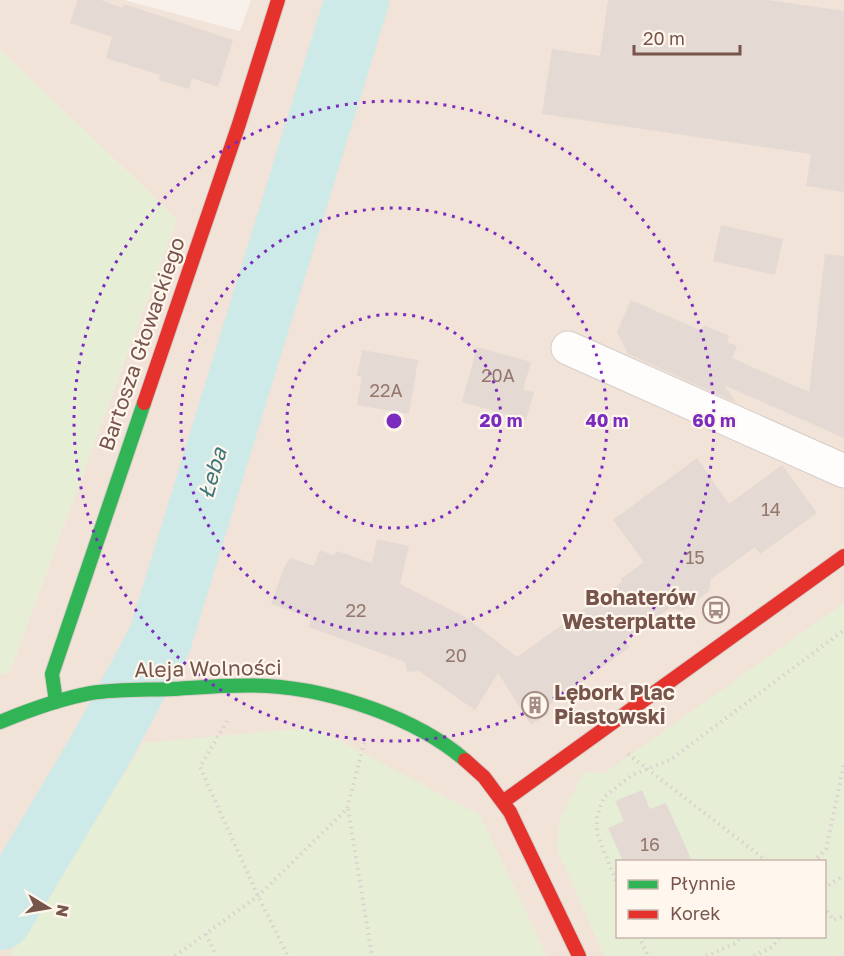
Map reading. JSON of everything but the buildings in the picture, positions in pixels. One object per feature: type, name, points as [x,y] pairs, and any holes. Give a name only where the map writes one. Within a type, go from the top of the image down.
[{"type":"street","name":"Bartosza Głowackiego","points":[[56,702],[52,674],[235,135],[278,0]]},
{"type":"street","points":[[568,348],[844,471]]},
{"type":"street","points":[[504,801],[844,556]]},
{"type":"street","name":"Aleja Wolności","points":[[0,722],[83,694],[231,686],[279,686],[299,689],[372,709],[441,743],[468,764],[504,801],[579,956]]},
{"type":"path","points":[[616,881],[597,834],[597,816],[604,797],[632,775],[670,760],[844,630]]},
{"type":"path","points":[[231,713],[200,767],[258,896],[288,956]]},
{"type":"path","points":[[364,743],[348,809],[372,956]]},
{"type":"path","points":[[623,749],[767,860]]},
{"type":"path","points":[[814,860],[826,849],[844,767]]},
{"type":"path","points":[[175,956],[258,896],[348,809]]},
{"type":"path","points":[[826,888],[844,876]]},
{"type":"path","points":[[826,908],[833,920],[844,916]]},
{"type":"path","points":[[206,934],[216,956]]},
{"type":"path","points":[[640,938],[648,956]]},
{"type":"path","points":[[706,956],[736,943],[740,938]]},
{"type":"path","points":[[754,956],[772,947],[779,938]]},
{"type":"shaded area","points":[[0,0],[124,0],[240,31],[251,0],[844,0],[844,956],[0,956],[0,675],[10,671],[177,219],[0,50]]},
{"type":"green space","points":[[0,50],[177,219],[10,671],[0,675]]},
{"type":"green space","points":[[844,603],[844,956],[604,956],[557,849],[560,819],[584,772],[605,773]]},
{"type":"green space","points":[[314,727],[480,815],[547,956],[9,956],[144,743]]},
{"type":"waterway","name":"Łeba","points":[[0,918],[102,747],[160,639],[357,0]]},
{"type":"traffic: fast","points":[[56,702],[52,674],[144,403]]},
{"type":"traffic: fast","points":[[0,722],[44,705],[91,693],[244,685],[268,686],[319,693],[372,708],[422,731],[465,760]]},
{"type":"traffic: jam","points":[[144,403],[239,124],[278,0]]},
{"type":"traffic: jam","points":[[504,801],[844,556]]},
{"type":"traffic: jam","points":[[465,760],[484,777],[510,812],[579,956]]},
{"type":"place","name":"Bohaterów Westerplatte","points":[[716,610]]},
{"type":"place","name":"Lębork Plac Piastowski","points":[[535,705]]}]
